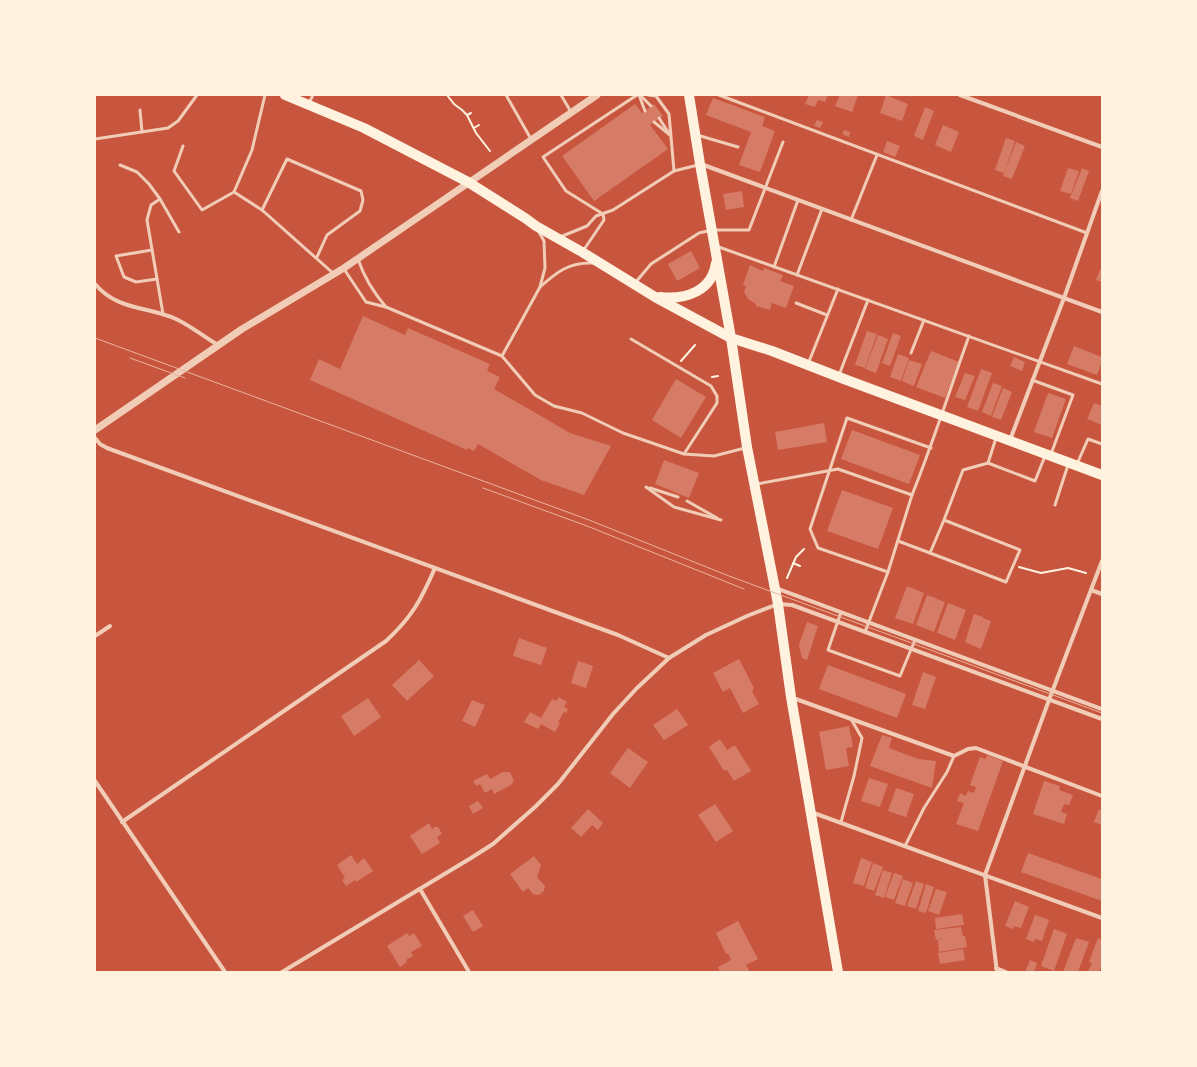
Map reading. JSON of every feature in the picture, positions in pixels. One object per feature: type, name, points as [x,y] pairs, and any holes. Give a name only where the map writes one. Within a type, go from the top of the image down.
[{"type":"main road","points":[[285,95],[364,128],[468,182],[536,226],[601,263],[655,297],[731,338],[772,351],[1102,475]]},
{"type":"main road","points":[[689,95],[731,338],[747,447],[778,604],[791,697],[838,972]]},
{"type":"main road","points":[[655,297],[673,299],[685,297],[695,292],[703,287],[715,271],[717,259]]},
{"type":"street","points":[[95,430],[242,330],[344,268],[597,95]]},
{"type":"street","points":[[960,95],[1102,147]]},
{"type":"street","points":[[700,164],[1102,312]]},
{"type":"street","points":[[1010,441],[1064,298],[1102,191]]},
{"type":"street","points":[[95,284],[118,302],[176,319],[219,346]]},
{"type":"street","points":[[95,438],[100,444],[107,448],[618,635],[669,658]]},
{"type":"street","points":[[1006,972],[996,970],[985,875],[1102,561]]},
{"type":"street","points":[[122,822],[386,641],[402,626],[414,610],[423,596],[435,568]]},
{"type":"street","points":[[774,588],[915,640],[1051,695],[1102,719]]},
{"type":"street","points":[[1091,590],[1102,594]]},
{"type":"street","points":[[282,972],[493,844],[535,807],[558,784],[612,714],[669,658],[706,635],[747,616],[778,604],[792,605],[912,649],[1051,695],[1102,709]]},
{"type":"street","points":[[95,636],[110,626]]},
{"type":"street","points":[[791,697],[954,756],[968,749],[976,748],[1102,796]]},
{"type":"street","points":[[95,782],[225,972]]},
{"type":"street","points":[[810,811],[1102,918]]},
{"type":"street","points":[[420,889],[469,972]]},
{"type":"lane","points":[[95,139],[168,128],[178,121],[197,95]]},
{"type":"lane","points":[[183,146],[174,171],[202,210],[234,192],[252,150],[265,95]]},
{"type":"lane","points":[[309,105],[312,95]]},
{"type":"lane","points":[[506,95],[532,139]]},
{"type":"lane","points":[[561,95],[571,112]]},
{"type":"lane","points":[[639,95],[651,106]]},
{"type":"lane","points":[[639,95],[645,111]]},
{"type":"lane","points":[[582,252],[604,220],[603,214],[566,191],[543,157],[639,95]]},
{"type":"lane","points":[[648,95],[656,96],[669,114],[674,171]]},
{"type":"lane","points":[[719,95],[1087,233]]},
{"type":"lane","points":[[140,110],[142,132]]},
{"type":"lane","points":[[659,118],[670,135]]},
{"type":"lane","points":[[654,122],[670,135]]},
{"type":"lane","points":[[695,134],[738,147]]},
{"type":"lane","points":[[634,284],[651,264],[699,233],[712,230],[749,230],[783,142]]},
{"type":"lane","points":[[851,220],[877,155]]},
{"type":"lane","points":[[262,210],[287,159],[361,191],[364,200],[360,211],[327,235],[317,257]]},
{"type":"lane","points":[[120,164],[137,172],[149,184],[160,198],[179,232]]},
{"type":"lane","points":[[557,238],[587,226],[596,216],[613,210],[674,171],[700,164]]},
{"type":"lane","points":[[234,192],[262,210],[317,257],[334,274]]},
{"type":"lane","points":[[160,198],[151,205],[147,220],[163,314]]},
{"type":"lane","points":[[774,267],[798,200]]},
{"type":"lane","points":[[797,275],[822,209]]},
{"type":"lane","points":[[502,356],[540,287],[544,268],[544,241],[536,226]]},
{"type":"lane","points":[[715,246],[1102,384]]},
{"type":"lane","points":[[152,250],[116,256],[124,277],[136,282],[157,279]]},
{"type":"lane","points":[[358,258],[363,273],[374,292],[386,307]]},
{"type":"lane","points":[[540,287],[554,274],[571,265],[583,262],[601,263]]},
{"type":"lane","points":[[344,268],[366,302],[386,307],[502,356],[535,395],[554,406],[582,413],[623,433],[684,454],[714,456],[747,447]]},
{"type":"lane","points":[[807,365],[838,290]]},
{"type":"lane","points":[[839,377],[868,300]]},
{"type":"lane","points":[[796,303],[827,315]]},
{"type":"lane","points":[[911,353],[924,320]]},
{"type":"lane","points":[[865,632],[888,572],[912,495],[931,448],[969,336]]},
{"type":"lane","points":[[631,339],[711,386],[717,396],[717,403],[684,454]]},
{"type":"lane","points":[[930,553],[963,470],[988,463],[1035,481],[1048,455],[1072,395],[1032,380]]},
{"type":"lane","points":[[888,572],[818,548],[810,529],[847,418],[931,448]]},
{"type":"lane","points":[[988,463],[997,436]]},
{"type":"lane","points":[[1055,505],[1072,464],[1088,439],[1102,444]]},
{"type":"lane","points":[[754,484],[838,469],[912,495]]},
{"type":"lane","points":[[678,497],[646,486],[674,507],[721,520],[688,501]]},
{"type":"lane","points":[[898,541],[1006,582],[1020,550],[944,520]]},
{"type":"lane","points":[[841,612],[828,650],[900,676],[915,640]]},
{"type":"lane","points":[[841,822],[854,776],[862,738],[851,719]]},
{"type":"lane","points":[[906,846],[924,808],[947,772],[954,756]]},
{"type":"path","points":[[447,95],[454,104],[467,115],[490,151]]},
{"type":"path","points":[[467,115],[471,113]]},
{"type":"path","points":[[474,128],[479,125]]},
{"type":"path","points":[[787,578],[796,557],[804,549]]},
{"type":"path","points":[[793,563],[800,566]]},
{"type":"path","points":[[1013,565],[1041,573],[1068,568],[1086,573]]},
{"type":"building","points":[[809,95],[828,95],[825,102],[818,100],[815,107],[805,104]]},
{"type":"building","points":[[840,95],[858,95],[852,112],[835,106]]},
{"type":"building","points":[[886,95],[908,104],[902,121],[880,113]]},
{"type":"building","points":[[713,98],[765,117],[762,126],[775,131],[760,172],[739,165],[751,132],[706,115]]},
{"type":"building","points":[[635,104],[642,113],[654,104],[663,116],[650,125],[668,149],[594,201],[562,156]]},
{"type":"building","points":[[925,107],[934,111],[923,140],[914,136]]},
{"type":"building","points":[[817,120],[823,122],[820,128],[814,126]]},
{"type":"building","points":[[943,125],[959,132],[951,152],[935,145]]},
{"type":"building","points":[[844,130],[850,132],[849,137],[842,134]]},
{"type":"building","points":[[1006,138],[1015,141],[1004,173],[995,170]]},
{"type":"building","points":[[887,141],[900,146],[895,157],[883,152]]},
{"type":"building","points":[[1016,142],[1025,146],[1012,179],[1003,176]]},
{"type":"building","points":[[1068,168],[1079,171],[1071,194],[1060,191]]},
{"type":"building","points":[[1082,168],[1089,171],[1078,201],[1070,198]]},
{"type":"building","points":[[742,191],[744,207],[726,210],[723,194]]},
{"type":"building","points":[[691,251],[700,268],[677,281],[668,264]]},
{"type":"building","points":[[750,265],[763,271],[764,268],[783,275],[780,281],[794,286],[786,308],[772,303],[770,310],[756,306],[756,304],[748,299],[744,292],[746,286],[743,285]]},
{"type":"building","points":[[1102,265],[1102,282],[1096,280]]},
{"type":"building","points":[[363,316],[405,335],[408,328],[490,364],[487,371],[500,377],[494,389],[570,433],[611,446],[584,495],[541,480],[478,444],[474,451],[468,448],[467,450],[310,380],[319,359],[340,369]]},
{"type":"building","points":[[867,331],[877,334],[865,368],[855,365]]},
{"type":"building","points":[[893,333],[901,336],[890,366],[882,363]]},
{"type":"building","points":[[878,335],[888,339],[876,373],[865,369]]},
{"type":"building","points":[[1074,346],[1102,357],[1097,375],[1067,364]]},
{"type":"building","points":[[931,351],[959,362],[945,398],[916,387]]},
{"type":"building","points":[[898,354],[909,358],[901,381],[890,377]]},
{"type":"building","points":[[1014,357],[1025,362],[1022,371],[1010,366]]},
{"type":"building","points":[[909,360],[922,364],[914,386],[902,381]]},
{"type":"building","points":[[981,369],[992,373],[978,411],[967,407]]},
{"type":"building","points":[[965,373],[975,376],[965,400],[955,397]]},
{"type":"building","points":[[676,379],[706,397],[681,438],[652,420]]},
{"type":"building","points":[[993,383],[1002,386],[991,416],[982,412]]},
{"type":"building","points":[[1003,388],[1012,392],[1001,420],[992,417]]},
{"type":"building","points":[[1048,393],[1066,399],[1052,438],[1034,432]]},
{"type":"building","points":[[1094,403],[1102,406],[1102,425],[1087,419]]},
{"type":"building","points":[[824,423],[827,442],[778,450],[775,432]]},
{"type":"building","points":[[852,430],[920,455],[909,484],[841,459]]},
{"type":"building","points":[[664,460],[699,473],[689,498],[655,484]]},
{"type":"building","points":[[842,490],[893,508],[878,549],[827,531]]},
{"type":"building","points":[[907,586],[924,593],[913,624],[895,618]]},
{"type":"building","points":[[927,595],[936,598],[933,606],[936,599],[945,602],[934,632],[916,625]]},
{"type":"building","points":[[948,603],[966,610],[955,640],[937,633]]},
{"type":"building","points":[[974,614],[983,617],[978,630],[983,618],[991,621],[981,649],[965,642]]},
{"type":"building","points":[[807,622],[818,626],[807,660],[802,658],[799,645]]},
{"type":"building","points":[[519,638],[547,648],[541,665],[513,656]]},
{"type":"building","points":[[739,659],[754,688],[752,691],[759,704],[743,713],[730,688],[723,692],[713,673]]},
{"type":"building","points":[[419,660],[434,676],[407,701],[392,685]]},
{"type":"building","points":[[578,661],[593,666],[586,688],[571,683]]},
{"type":"building","points":[[828,665],[906,694],[897,718],[819,689]]},
{"type":"building","points":[[923,672],[936,677],[925,709],[912,705]]},
{"type":"building","points":[[559,697],[567,702],[564,707],[568,709],[566,713],[564,712],[558,722],[560,723],[555,732],[541,724],[538,729],[524,722],[530,712],[541,718],[552,699],[556,701]]},
{"type":"building","points":[[368,698],[381,717],[354,736],[341,716]]},
{"type":"building","points":[[472,700],[485,705],[475,727],[462,721]]},
{"type":"building","points":[[677,709],[688,725],[664,740],[653,725]]},
{"type":"building","points":[[849,726],[853,747],[846,748],[849,766],[826,770],[819,732]]},
{"type":"building","points":[[882,735],[892,738],[889,748],[918,759],[936,761],[932,788],[870,766]]},
{"type":"building","points":[[720,739],[727,750],[735,745],[751,771],[734,781],[727,770],[724,771],[709,747]]},
{"type":"building","points":[[628,748],[648,762],[630,788],[610,773]]},
{"type":"building","points":[[987,755],[1003,761],[978,831],[956,824],[964,803],[957,801],[960,793],[966,796],[968,791],[974,793],[976,787],[970,785],[980,757],[986,759]]},
{"type":"building","points":[[503,772],[510,772],[514,781],[511,785],[494,794],[492,789],[485,793],[480,784],[476,786],[473,781],[487,774],[490,779]]},
{"type":"building","points":[[869,778],[888,784],[880,807],[861,801]]},
{"type":"building","points":[[1044,781],[1060,786],[1059,790],[1073,795],[1069,805],[1064,804],[1061,812],[1067,814],[1064,824],[1033,814]]},
{"type":"building","points":[[896,788],[914,794],[906,817],[888,811]]},
{"type":"building","points":[[478,801],[483,808],[473,814],[469,806]]},
{"type":"building","points":[[715,804],[733,831],[716,842],[698,815]]},
{"type":"building","points":[[588,809],[603,823],[598,830],[592,825],[581,837],[571,828]]},
{"type":"building","points":[[1099,809],[1102,811],[1102,825],[1094,822]]},
{"type":"building","points":[[429,823],[432,829],[438,827],[442,834],[437,837],[440,843],[422,854],[410,836]]},
{"type":"building","points":[[1028,853],[1102,879],[1102,901],[1021,872]]},
{"type":"building","points":[[351,855],[357,864],[364,858],[373,871],[356,882],[355,880],[346,886],[342,880],[345,878],[337,865]]},
{"type":"building","points":[[534,856],[541,865],[537,877],[545,886],[544,891],[539,895],[533,894],[528,888],[523,892],[510,874]]},
{"type":"building","points":[[861,858],[872,862],[864,886],[853,883]]},
{"type":"building","points":[[873,863],[883,867],[874,891],[865,888]]},
{"type":"building","points":[[883,870],[892,873],[884,898],[875,895]]},
{"type":"building","points":[[894,873],[903,876],[894,900],[885,897]]},
{"type":"building","points":[[903,879],[913,883],[905,906],[895,903]]},
{"type":"building","points":[[916,881],[924,884],[916,909],[907,906]]},
{"type":"building","points":[[926,884],[934,887],[926,913],[918,911]]},
{"type":"building","points":[[936,889],[947,892],[939,915],[928,911]]},
{"type":"building","points":[[1015,901],[1029,907],[1021,928],[1014,926],[1013,929],[1005,926]]},
{"type":"building","points":[[473,910],[483,926],[473,932],[463,916]]},
{"type":"building","points":[[962,914],[964,925],[936,929],[935,918]]},
{"type":"building","points":[[1035,915],[1049,920],[1042,941],[1035,939],[1034,942],[1026,939]]},
{"type":"building","points":[[738,921],[758,959],[746,965],[750,972],[720,972],[718,967],[731,960],[728,953],[726,954],[716,933]]},
{"type":"building","points":[[961,927],[963,936],[965,936],[967,947],[939,952],[938,940],[943,939],[936,940],[934,930]]},
{"type":"building","points":[[1054,929],[1067,934],[1054,971],[1041,966]]},
{"type":"building","points":[[407,933],[409,936],[414,933],[422,946],[411,952],[413,956],[406,960],[407,962],[400,967],[387,946]]},
{"type":"building","points":[[1076,938],[1089,942],[1078,972],[1063,972]]},
{"type":"building","points":[[1098,938],[1102,940],[1102,964],[1099,972],[1091,972],[1088,971],[1092,963],[1089,962]]},
{"type":"building","points":[[963,949],[965,960],[940,964],[938,953]]},
{"type":"building","points":[[1030,960],[1037,963],[1034,972],[1025,972]]},
{"type":"tram line","points":[[95,338],[589,520],[729,576],[1102,713]]},
{"type":"tram line","points":[[130,358],[185,378]]},
{"type":"tram line","points":[[483,488],[587,526],[744,589]]}]
